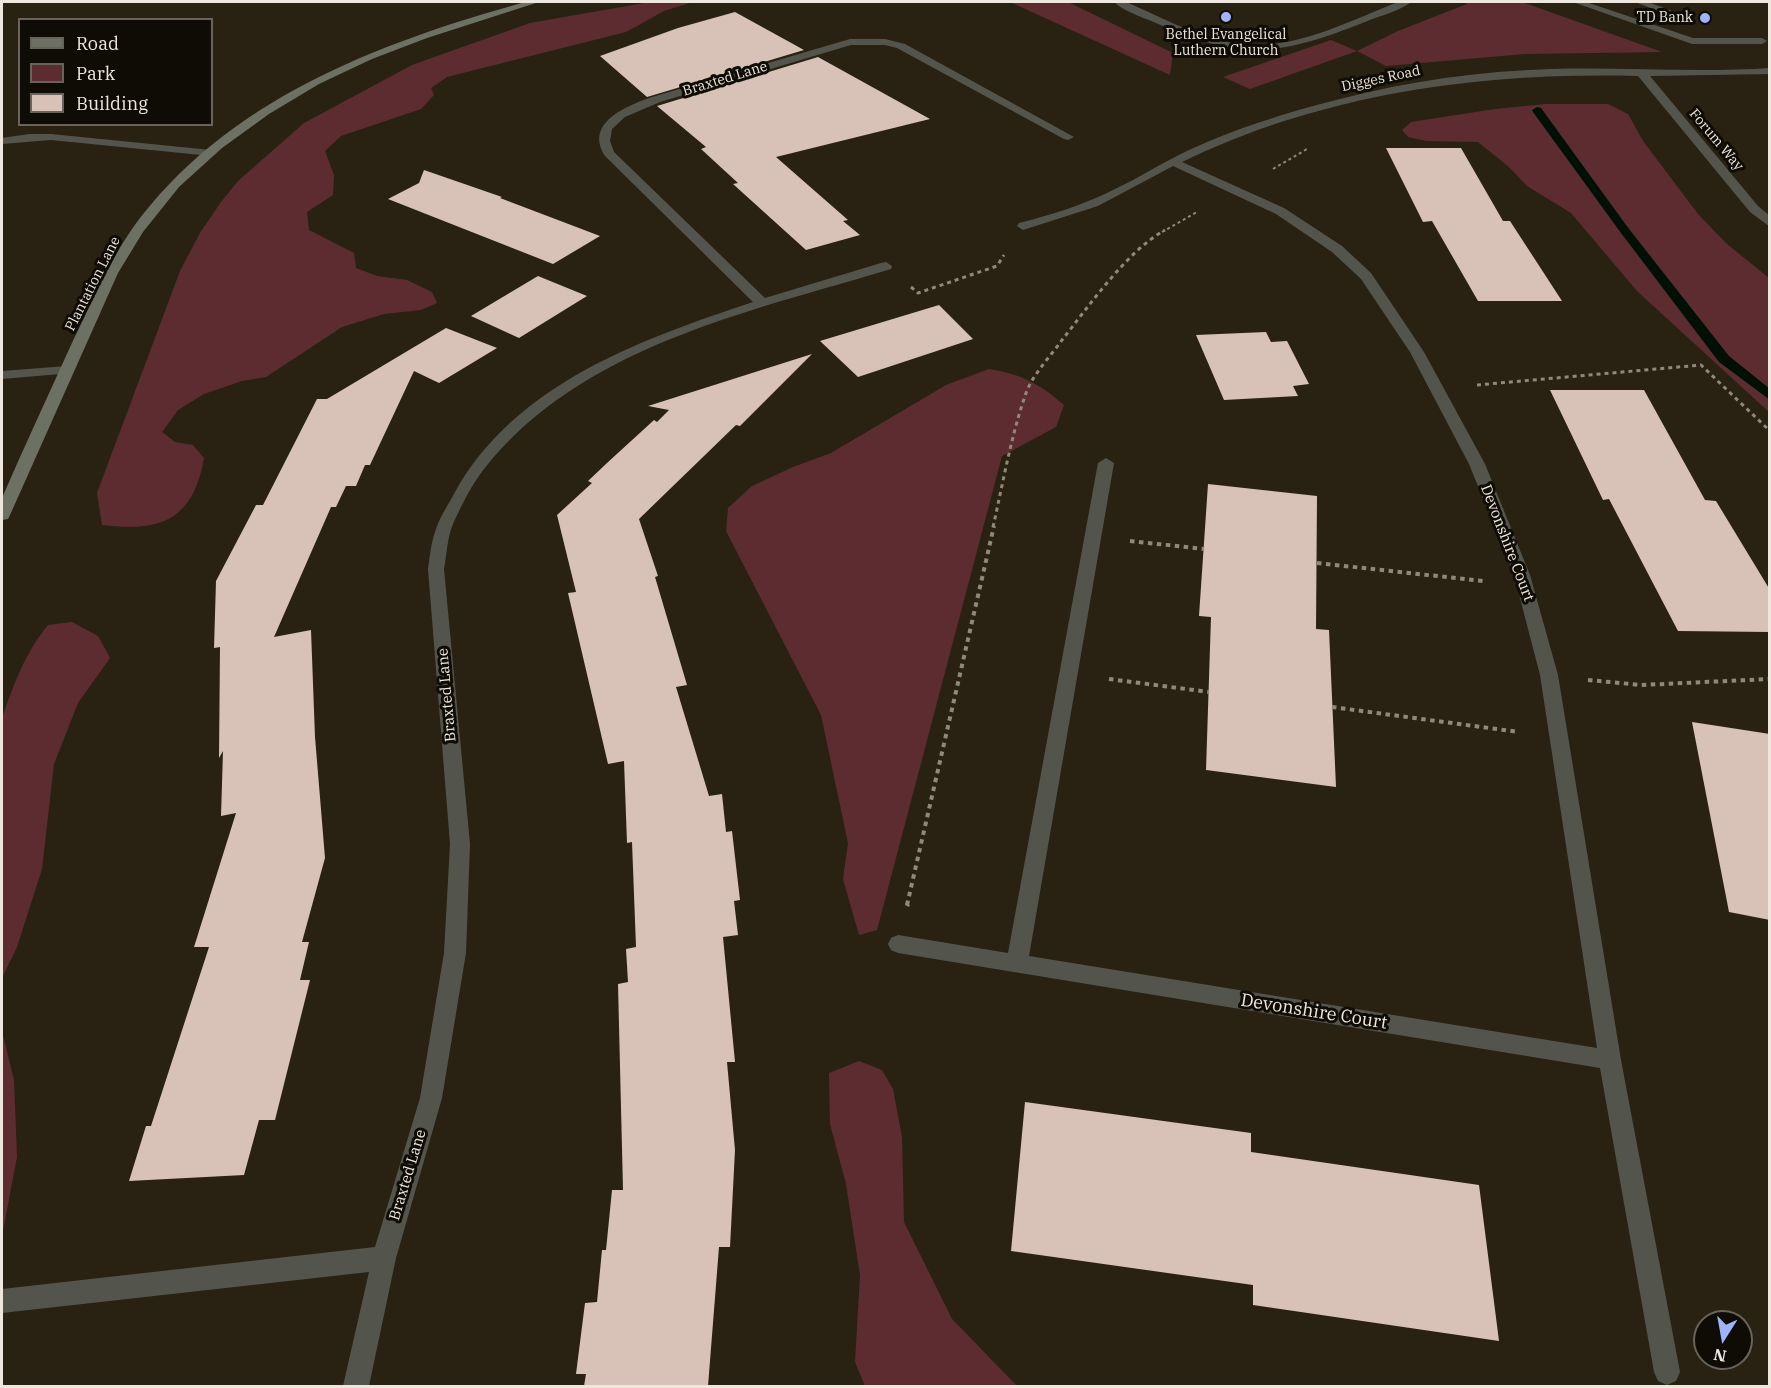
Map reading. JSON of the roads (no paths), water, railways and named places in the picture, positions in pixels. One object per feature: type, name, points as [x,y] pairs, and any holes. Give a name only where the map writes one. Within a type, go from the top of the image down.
[{"type":"street","name":"Plantation Lane","points":[[2,515],[114,268],[139,229],[185,175],[285,99],[317,81],[382,51],[439,29],[534,2]]},
{"type":"street","points":[[1119,2],[1202,37],[1224,44],[1251,48],[1291,44],[1406,2]]},
{"type":"street","points":[[1578,2],[1692,41],[1765,41]]},
{"type":"street","points":[[1640,2],[1678,15]]},
{"type":"street","points":[[1716,28],[1765,41]]},
{"type":"street","name":"Braxted Lane","points":[[763,304],[609,154],[604,144],[604,132],[613,121],[629,111],[676,94],[850,42],[867,40],[900,46],[1068,136]]},
{"type":"street","name":"Digges Road","points":[[1023,226],[1053,219],[1116,193],[1173,162],[1278,120],[1412,87],[1468,78],[1528,73],[1770,71]]},
{"type":"street","name":"Forum Way","points":[[1641,73],[1754,209],[1770,223]]},
{"type":"street","points":[[2,141],[51,137],[211,153]]},
{"type":"street","name":"Devonshire Court","points":[[1173,162],[1280,211],[1337,249],[1366,276],[1417,352],[1477,464],[1522,575],[1549,675],[1610,1060],[1669,1379]]},
{"type":"street","name":"Braxted Lane","points":[[356,1386],[384,1258],[431,1098],[455,953],[460,844],[436,569],[444,526],[464,486],[494,447],[525,417],[568,384],[618,356],[672,333],[885,266]]},
{"type":"street","points":[[2,375],[67,370]]},
{"type":"street","points":[[1017,964],[1106,463]]},
{"type":"street","name":"Devonshire Court","points":[[898,945],[1610,1060]]},
{"type":"street","points":[[2,1301],[384,1258]]},
{"type":"waterway","points":[[1537,110],[1625,231],[1724,359],[1770,396]]},
{"type":"place","name":"Bethel Evangelical Luthern Church","points":[[1226,17]]},
{"type":"place","name":"TD Bank","points":[[1705,18]]}]
